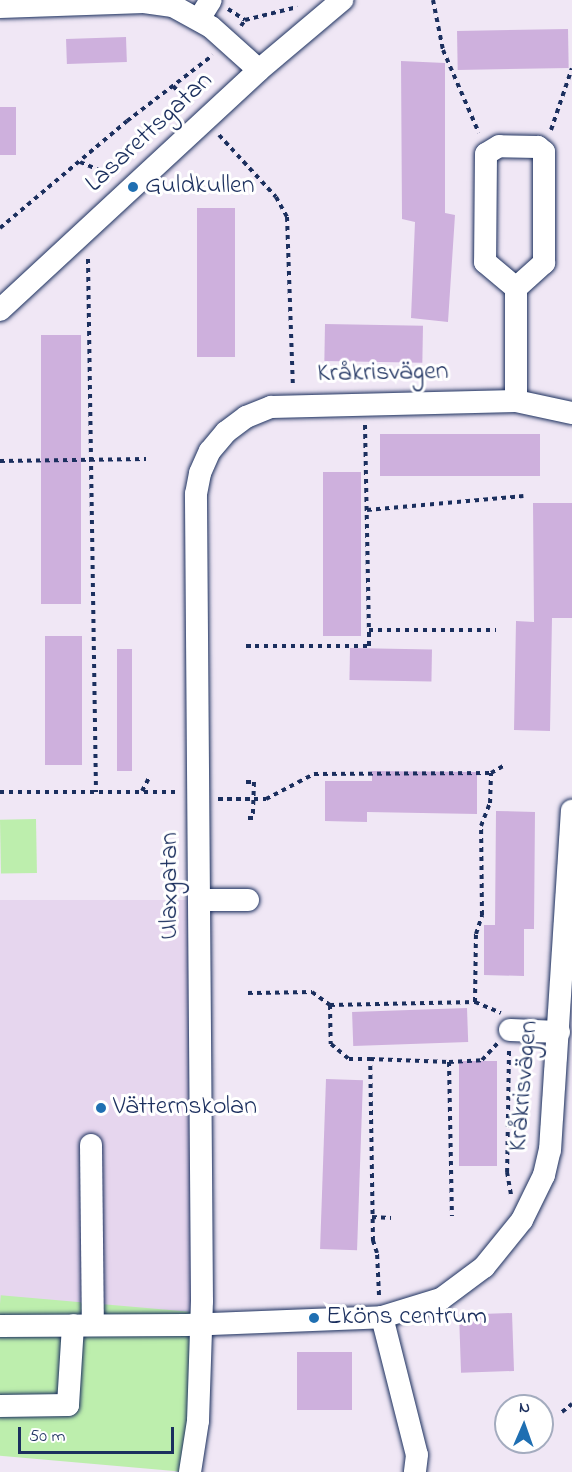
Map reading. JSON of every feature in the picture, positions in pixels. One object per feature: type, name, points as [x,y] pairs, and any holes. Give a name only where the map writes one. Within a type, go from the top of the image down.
[{"type":"street","points":[[199,19],[211,0]]},
{"type":"street","name":"Lasarettsgatan","points":[[0,310],[259,70],[342,0]]},
{"type":"street","points":[[0,8],[158,3],[199,19],[228,41],[259,70]]},
{"type":"street","points":[[516,288],[485,262],[486,154],[499,146],[538,147],[544,152],[544,263],[516,288],[516,401]]},
{"type":"street","name":"Kråkrisvägen","points":[[210,451],[226,432],[246,417],[271,407],[293,404],[516,401],[572,413]]},
{"type":"street","name":"Ulaxgatan","points":[[190,1472],[198,1421],[201,1322],[196,494],[210,451]]},
{"type":"street","name":"Kråkrisvägen","points":[[201,1322],[382,1317],[423,1307],[456,1290],[499,1251],[529,1209],[562,1135],[572,812]]},
{"type":"street","points":[[200,900],[248,900]]},
{"type":"street","points":[[510,1030],[564,1024]]},
{"type":"street","points":[[0,1406],[68,1405],[83,1325],[91,1145]]},
{"type":"street","points":[[382,1317],[416,1463]]},
{"type":"street","points":[[0,1326],[201,1322]]},
{"type":"path","points":[[433,0],[443,50],[489,152]]},
{"type":"path","points":[[0,228],[228,41],[245,20],[288,12],[302,5]]},
{"type":"path","points":[[544,152],[572,69]]},
{"type":"path","points":[[173,86],[276,197],[287,217],[293,404]]},
{"type":"path","points":[[80,162],[106,173]]},
{"type":"path","points":[[96,249],[88,258],[96,792]]},
{"type":"path","points":[[246,646],[369,646],[365,403]]},
{"type":"path","points":[[0,461],[146,459]]},
{"type":"path","points":[[367,510],[522,496]]},
{"type":"path","points":[[369,630],[496,630]]},
{"type":"path","points":[[0,792],[141,792],[266,799],[314,774],[491,773],[503,766]]},
{"type":"path","points":[[475,1002],[476,934],[482,915],[481,826],[490,803],[491,773]]},
{"type":"path","points":[[141,792],[150,776]]},
{"type":"path","points":[[246,782],[254,782],[253,818],[248,818]]},
{"type":"path","points":[[248,993],[312,992],[330,1005],[475,1002],[499,1010],[510,1030],[507,1172],[510,1194],[529,1209]]},
{"type":"path","points":[[330,1005],[331,1044],[349,1059],[449,1062],[482,1060],[510,1030]]},
{"type":"path","points":[[370,1059],[372,1217],[382,1317]]},
{"type":"path","points":[[449,1062],[452,1216]]},
{"type":"path","points":[[372,1217],[390,1218]]},
{"type":"path","points":[[562,1412],[572,1404]]},
{"type":"shaded area","name":"Vätternskolan","points":[[0,900],[202,900],[202,1313],[0,1313]]},
{"type":"green space","points":[[36,819],[37,873],[1,874],[0,820]]},
{"type":"green space","points":[[1,1295],[204,1313],[190,1472],[0,1456]]},
{"type":"building","points":[[568,29],[569,68],[458,70],[457,31]]},
{"type":"building","points":[[126,37],[127,62],[67,64],[66,39]]},
{"type":"building","points":[[401,61],[445,63],[445,213],[455,215],[448,322],[411,318],[415,222],[402,219]]},
{"type":"building","points":[[0,107],[16,107],[16,155],[0,155]]},
{"type":"building","points":[[197,208],[235,208],[235,357],[197,357]]},
{"type":"building","points":[[325,324],[423,326],[422,363],[324,361]]},
{"type":"building","points":[[41,335],[81,335],[81,604],[41,604]]},
{"type":"building","points":[[380,434],[540,434],[540,476],[380,476]]},
{"type":"building","points":[[323,472],[361,472],[361,636],[323,636]]},
{"type":"building","points":[[533,503],[572,503],[572,618],[552,618],[550,731],[514,730],[516,621],[534,622]]},
{"type":"building","points":[[45,636],[82,636],[82,765],[45,765]]},
{"type":"building","points":[[350,648],[432,649],[431,681],[349,680]]},
{"type":"building","points":[[117,649],[132,649],[132,771],[117,771]]},
{"type":"building","points":[[372,771],[477,772],[477,814],[367,812],[367,822],[325,821],[325,781],[372,781]]},
{"type":"building","points":[[496,811],[535,812],[534,929],[524,929],[524,976],[484,975],[484,925],[495,925]]},
{"type":"building","points":[[467,1008],[468,1042],[353,1046],[352,1012]]},
{"type":"building","points":[[459,1061],[497,1061],[497,1166],[459,1166]]},
{"type":"building","points":[[326,1079],[363,1080],[357,1250],[320,1249]]},
{"type":"building","points":[[512,1313],[514,1371],[461,1373],[459,1315]]},
{"type":"building","points":[[297,1352],[352,1352],[352,1410],[297,1410]]},
{"type":"place","name":"Guldkullen","points":[[133,187]]},
{"type":"place","name":"Vätternskolan","points":[[101,1108]]},
{"type":"place","name":"Eköns centrum","points":[[314,1318]]}]
